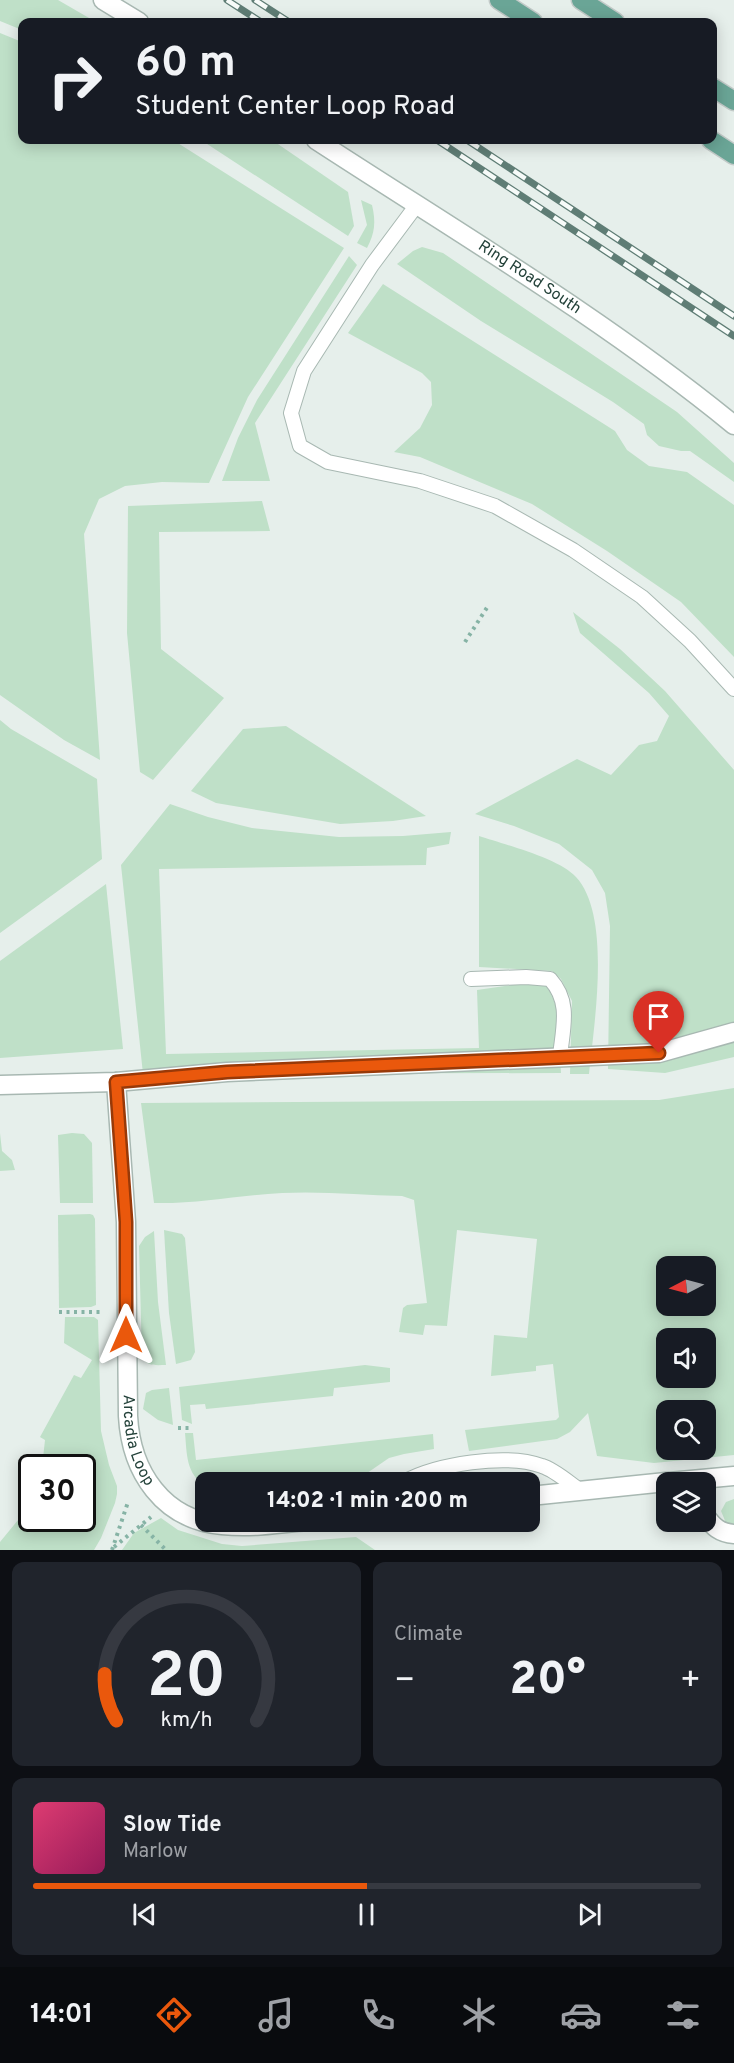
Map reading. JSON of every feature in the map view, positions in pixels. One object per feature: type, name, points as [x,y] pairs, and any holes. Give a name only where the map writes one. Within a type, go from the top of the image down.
[{"type":"main road","points":[[499,0],[527,18]]},
{"type":"main road","points":[[581,0],[609,18]]},
{"type":"main road","points":[[717,90],[734,101]]},
{"type":"main road","points":[[717,144],[734,155]]},
{"type":"street","points":[[103,0],[132,18]]},
{"type":"street","name":"Ring Road South","points":[[322,144],[592,318],[684,384],[734,425]]},
{"type":"street","points":[[0,1085],[116,1082],[227,1072],[659,1053],[734,1032]]},
{"type":"street","name":"Arcadia Loop","points":[[116,1082],[126,1222],[129,1435],[136,1462],[148,1485],[163,1500],[195,1518]]},
{"type":"street","points":[[716,1478],[734,1476]]},
{"type":"street","points":[[540,1495],[656,1483]]},
{"type":"street","points":[[716,1528],[722,1533],[734,1534]]},
{"type":"lane","points":[[416,206],[372,265],[304,371],[291,413],[300,446],[328,462],[420,481],[495,506],[573,550],[642,597],[690,641],[734,689]]},
{"type":"lane","points":[[471,979],[538,977],[550,979],[559,988],[564,1003],[560,1056]]},
{"type":"lane","points":[[431,1472],[468,1464],[513,1460],[543,1466],[581,1491]]},
{"type":"path","points":[[465,642],[488,606]]},
{"type":"path","points":[[59,1312],[104,1312]]},
{"type":"path","points":[[178,1428],[192,1428]]},
{"type":"path","points":[[113,1549],[128,1502]]},
{"type":"path","points":[[113,1549],[153,1516]]},
{"type":"path","points":[[141,1525],[166,1550]]},
{"type":"green space","points":[[0,0],[58,0],[89,18],[18,18],[18,28],[0,21]]},
{"type":"green space","points":[[0,33],[18,40],[18,144],[179,144],[344,248],[248,397],[209,483],[162,482],[125,486],[99,499],[84,534],[100,760],[64,740],[0,695]]},
{"type":"green space","points":[[207,144],[278,144],[348,192],[354,226],[348,236]]},
{"type":"green space","points":[[361,200],[372,205],[374,217],[372,237],[367,248],[357,243],[367,225]]},
{"type":"green space","points":[[422,247],[443,253],[677,412],[734,463],[734,482],[690,451],[659,446],[647,435],[644,424],[613,402],[481,321],[397,264]]},
{"type":"green space","points":[[349,256],[357,265],[255,423],[270,481],[222,481],[238,438],[257,400]]},
{"type":"green space","points":[[383,284],[615,431],[627,450],[649,466],[687,472],[734,505],[734,657],[681,602],[607,551],[532,504],[420,457],[394,452],[420,428],[432,405],[431,382],[422,373],[348,333]]},
{"type":"green space","points":[[262,501],[270,531],[159,532],[161,649],[224,698],[153,780],[140,772],[127,633],[128,506]]},
{"type":"green space","points":[[573,612],[620,649],[665,691],[734,770],[734,1057],[665,1073],[608,1069],[610,926],[605,893],[592,870],[559,844],[514,826],[475,814],[577,759],[611,775],[639,745],[657,741],[669,716],[649,693],[580,633]]},
{"type":"green space","points":[[0,720],[11,729],[97,779],[102,859],[0,933]]},
{"type":"green space","points":[[286,726],[426,816],[393,821],[340,824],[216,803],[191,791],[243,729]]},
{"type":"green space","points":[[170,804],[208,817],[252,828],[339,837],[403,836],[451,832],[449,844],[427,848],[426,865],[159,869],[166,1054],[479,1048],[477,990],[525,983],[545,985],[555,1003],[559,1026],[561,1073],[143,1074],[121,865]]},
{"type":"green space","points":[[479,836],[530,852],[568,870],[576,877],[587,895],[594,917],[598,971],[589,1074],[570,1074],[572,1001],[561,979],[552,971],[479,967]]},
{"type":"green space","points":[[106,884],[123,1049],[0,1058],[0,961]]},
{"type":"green space","points":[[734,1088],[734,1455],[716,1457],[716,1400],[656,1400],[656,1460],[684,1460],[654,1463],[597,1456],[588,1413],[570,1432],[557,1439],[469,1451],[465,1430],[556,1420],[559,1417],[553,1364],[536,1366],[536,1371],[491,1376],[494,1335],[527,1338],[537,1239],[457,1230],[447,1326],[425,1325],[423,1335],[399,1332],[403,1308],[407,1305],[427,1303],[414,1200],[402,1196],[297,1193],[154,1203],[141,1103],[659,1100]]},
{"type":"green space","points":[[0,1133],[2,1151],[12,1160],[15,1170],[0,1171]]},
{"type":"green space","points":[[84,1134],[92,1143],[93,1203],[60,1203],[58,1135]]},
{"type":"green space","points":[[90,1214],[95,1219],[96,1305],[59,1308],[58,1215]]},
{"type":"green space","points":[[164,1230],[182,1234],[185,1238],[195,1352],[191,1360],[176,1364],[169,1313]]},
{"type":"green space","points":[[154,1231],[158,1302],[166,1365],[149,1364],[142,1357],[139,1246],[145,1237]]},
{"type":"green space","points":[[65,1317],[94,1317],[98,1320],[101,1431],[109,1465],[117,1486],[115,1503],[94,1550],[0,1550],[0,1542],[18,1520],[18,1532],[96,1532],[96,1454],[43,1454],[45,1440],[40,1437],[74,1375],[81,1378],[92,1360],[64,1343]]},
{"type":"green space","points":[[365,1365],[390,1368],[390,1382],[334,1388],[333,1396],[206,1409],[205,1404],[190,1405],[192,1424],[182,1420],[179,1387]]},
{"type":"green space","points":[[169,1388],[173,1425],[158,1420],[143,1409],[146,1393]]},
{"type":"green space","points":[[185,1433],[193,1433],[196,1460],[433,1434],[434,1449],[389,1458],[369,1472],[195,1472],[195,1476],[187,1456]]},
{"type":"green space","points":[[734,1499],[734,1527],[726,1523],[721,1511],[726,1502]]},
{"type":"green space","points":[[161,1518],[178,1530],[222,1544],[242,1546],[356,1537],[375,1550],[122,1550],[134,1533]]},
{"type":"railway","points":[[227,0],[255,18]]},
{"type":"railway","points":[[255,0],[283,18]]},
{"type":"railway","points":[[443,144],[734,336]]},
{"type":"railway","points":[[473,144],[734,316]]},
{"type":"route","points":[[126,1335],[126,1222],[116,1082],[227,1072],[659,1053]]}]
